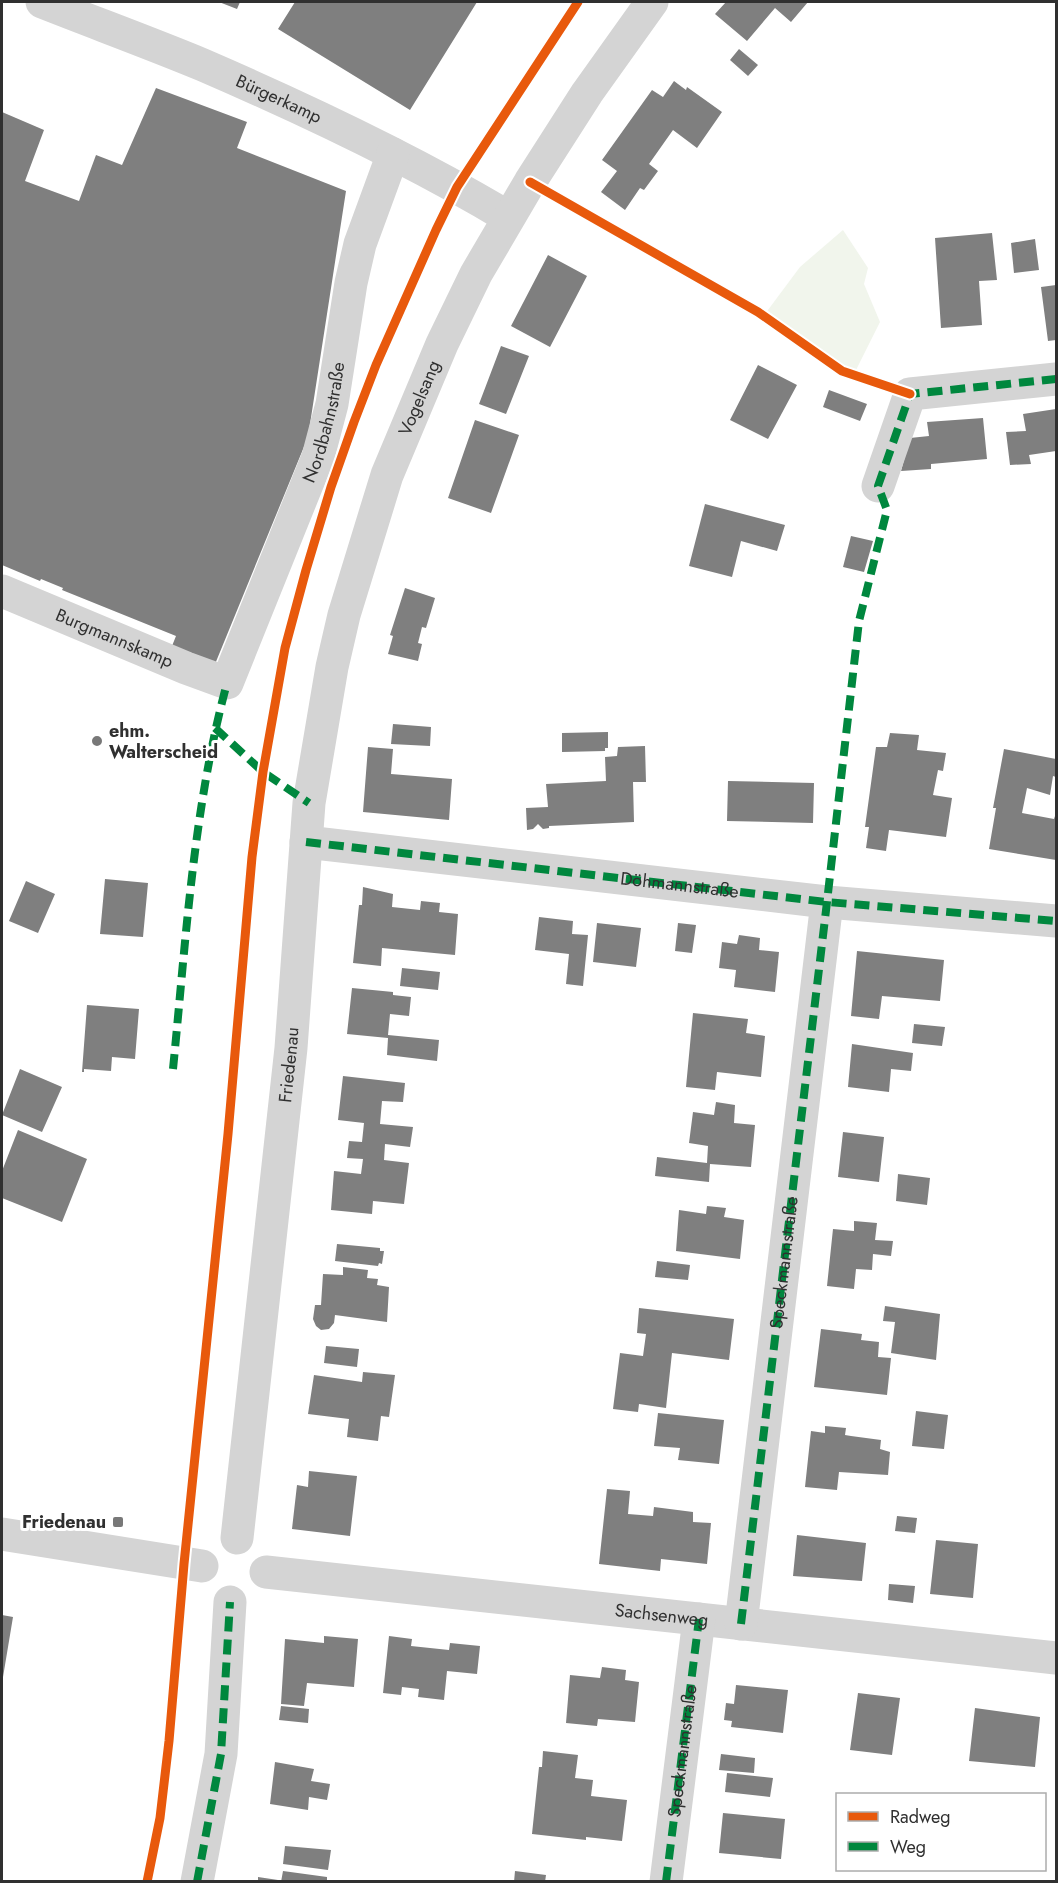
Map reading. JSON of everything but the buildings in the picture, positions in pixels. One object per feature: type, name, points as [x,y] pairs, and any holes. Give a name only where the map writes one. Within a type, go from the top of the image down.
[{"type":"street","name":"Bürgerkamp","points":[[42,2],[229,76],[393,154],[458,187],[508,217]]},
{"type":"street","name":"Vogelsang","points":[[306,842],[309,803],[344,615],[387,475],[442,344],[476,274],[508,217],[587,93],[652,2]]},
{"type":"street","name":"Nordbahnstraße","points":[[227,683],[320,449],[332,404],[351,283],[360,244],[393,154]]},
{"type":"street","points":[[878,486],[910,394],[1056,379]]},
{"type":"street","name":"Burgmannskamp","points":[[2,591],[227,683]]},
{"type":"street","name":"Döhmannstraße","points":[[306,842],[828,902],[1056,921]]},
{"type":"street","name":"Friedenau","points":[[237,1538],[291,1048],[306,842]]},
{"type":"street","name":"Speckmannstraße","points":[[741,1624],[828,902]]},
{"type":"street","points":[[2,1534],[193,1565],[203,1578],[208,1590],[218,1598],[230,1602],[243,1600],[254,1594],[262,1584],[266,1572],[264,1560],[258,1550],[249,1542],[237,1538],[225,1539],[214,1545],[193,1565]]},
{"type":"street","name":"Sachsenweg","points":[[266,1572],[1056,1658]]},
{"type":"street","points":[[197,1881],[221,1754],[230,1602]]},
{"type":"street","name":"Speckmannstraße","points":[[666,1881],[699,1619]]},
{"type":"shaded area","points":[[843,230],[868,268],[864,284],[880,322],[854,374],[842,369],[765,314],[800,267]]},
{"type":"marked path","points":[[741,1624],[859,621],[887,510],[878,486],[910,394],[1056,379]]},
{"type":"marked path","points":[[173,1069],[198,826],[215,730],[227,683]]},
{"type":"marked path","points":[[215,728],[263,772],[309,803]]},
{"type":"marked path","points":[[306,842],[827,902],[1056,921]]},
{"type":"marked path","points":[[197,1882],[221,1754],[230,1602]]},
{"type":"marked path","points":[[666,1882],[699,1619]]},
{"type":"cycle path","points":[[147,1882],[160,1818],[169,1741],[184,1564],[228,1134],[252,857],[263,772],[285,648],[331,487],[354,422],[376,365],[436,230],[457,187],[578,2]]},
{"type":"cycle path","points":[[530,182],[758,312],[842,371],[910,394]]},
{"type":"place","name":"ehm. Walterscheid","points":[[97,741]]},
{"type":"place","name":"Friedenau","points":[[118,1522]]}]
